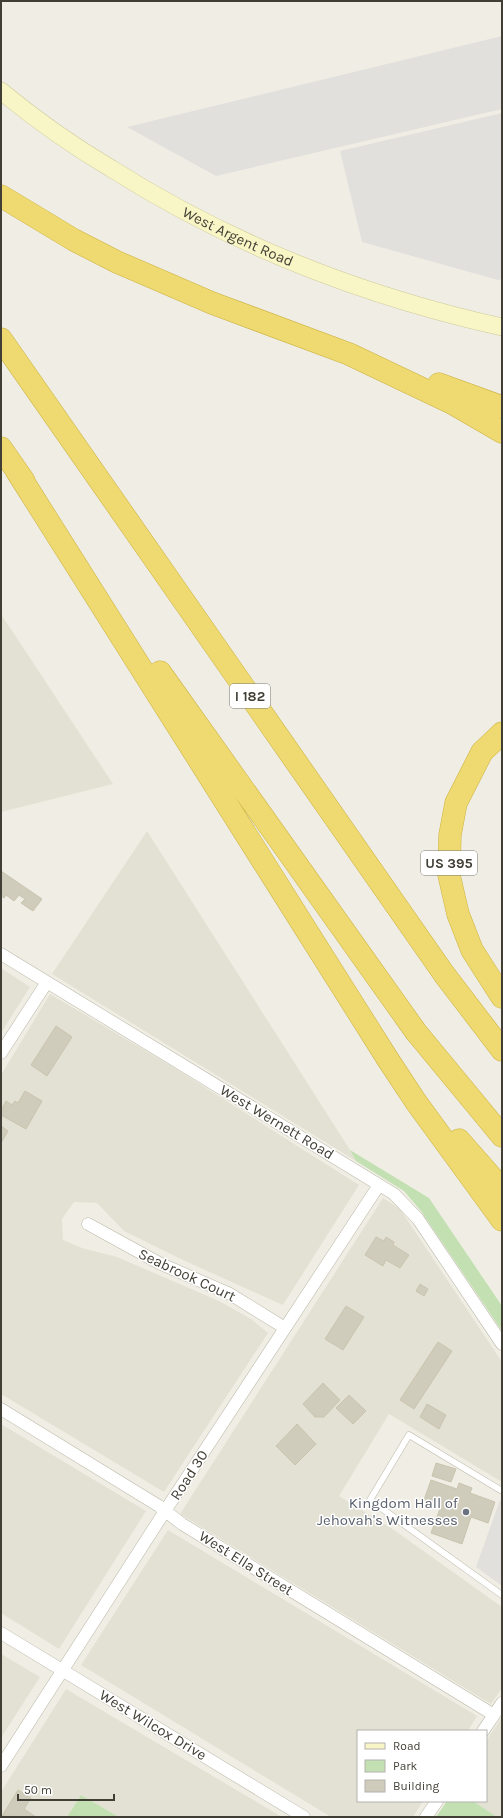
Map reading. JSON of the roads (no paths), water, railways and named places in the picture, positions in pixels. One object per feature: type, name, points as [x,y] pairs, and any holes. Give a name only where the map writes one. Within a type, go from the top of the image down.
[{"type":"highway","points":[[1,196],[74,240],[117,262],[205,300],[349,354],[452,403],[502,432]]},
{"type":"highway","name":"I 182","points":[[1,339],[444,974],[502,1050]]},
{"type":"highway","points":[[349,354],[366,356],[502,407]]},
{"type":"highway","points":[[1,448],[416,1032],[502,1136]]},
{"type":"highway","points":[[16,470],[387,1058],[416,1102],[502,1220]]},
{"type":"highway","name":"US 395","points":[[502,733],[482,752],[456,803],[450,835],[449,875],[458,914],[472,950],[502,997]]},
{"type":"highway","points":[[387,1058],[502,1189]]},
{"type":"main road","name":"West Argent Road","points":[[1,91],[92,157],[172,206],[206,224],[270,253],[348,284],[441,312],[502,327]]},
{"type":"street","name":"West Wernett Road","points":[[1,954],[380,1184],[394,1194],[418,1220],[502,1344]]},
{"type":"street","points":[[1,1053],[47,982]]},
{"type":"street","name":"Road 30","points":[[1,1766],[165,1511],[380,1184]]},
{"type":"street","name":"Seabrook Court","points":[[88,1224],[159,1263],[230,1294],[285,1328]]},
{"type":"street","name":"West Ella Street","points":[[1,1409],[165,1511],[182,1524],[494,1716]]},
{"type":"street","name":"West Wilcox Drive","points":[[1,1633],[304,1817]]},
{"type":"street","points":[[484,1730],[502,1703]]},
{"type":"street","points":[[426,1817],[436,1802]]},
{"type":"lane","points":[[502,1491],[409,1435],[370,1500],[502,1595]]},
{"type":"place","name":"Kingdom Hall of Jehovah's Witnesses","points":[[466,1512]]}]
